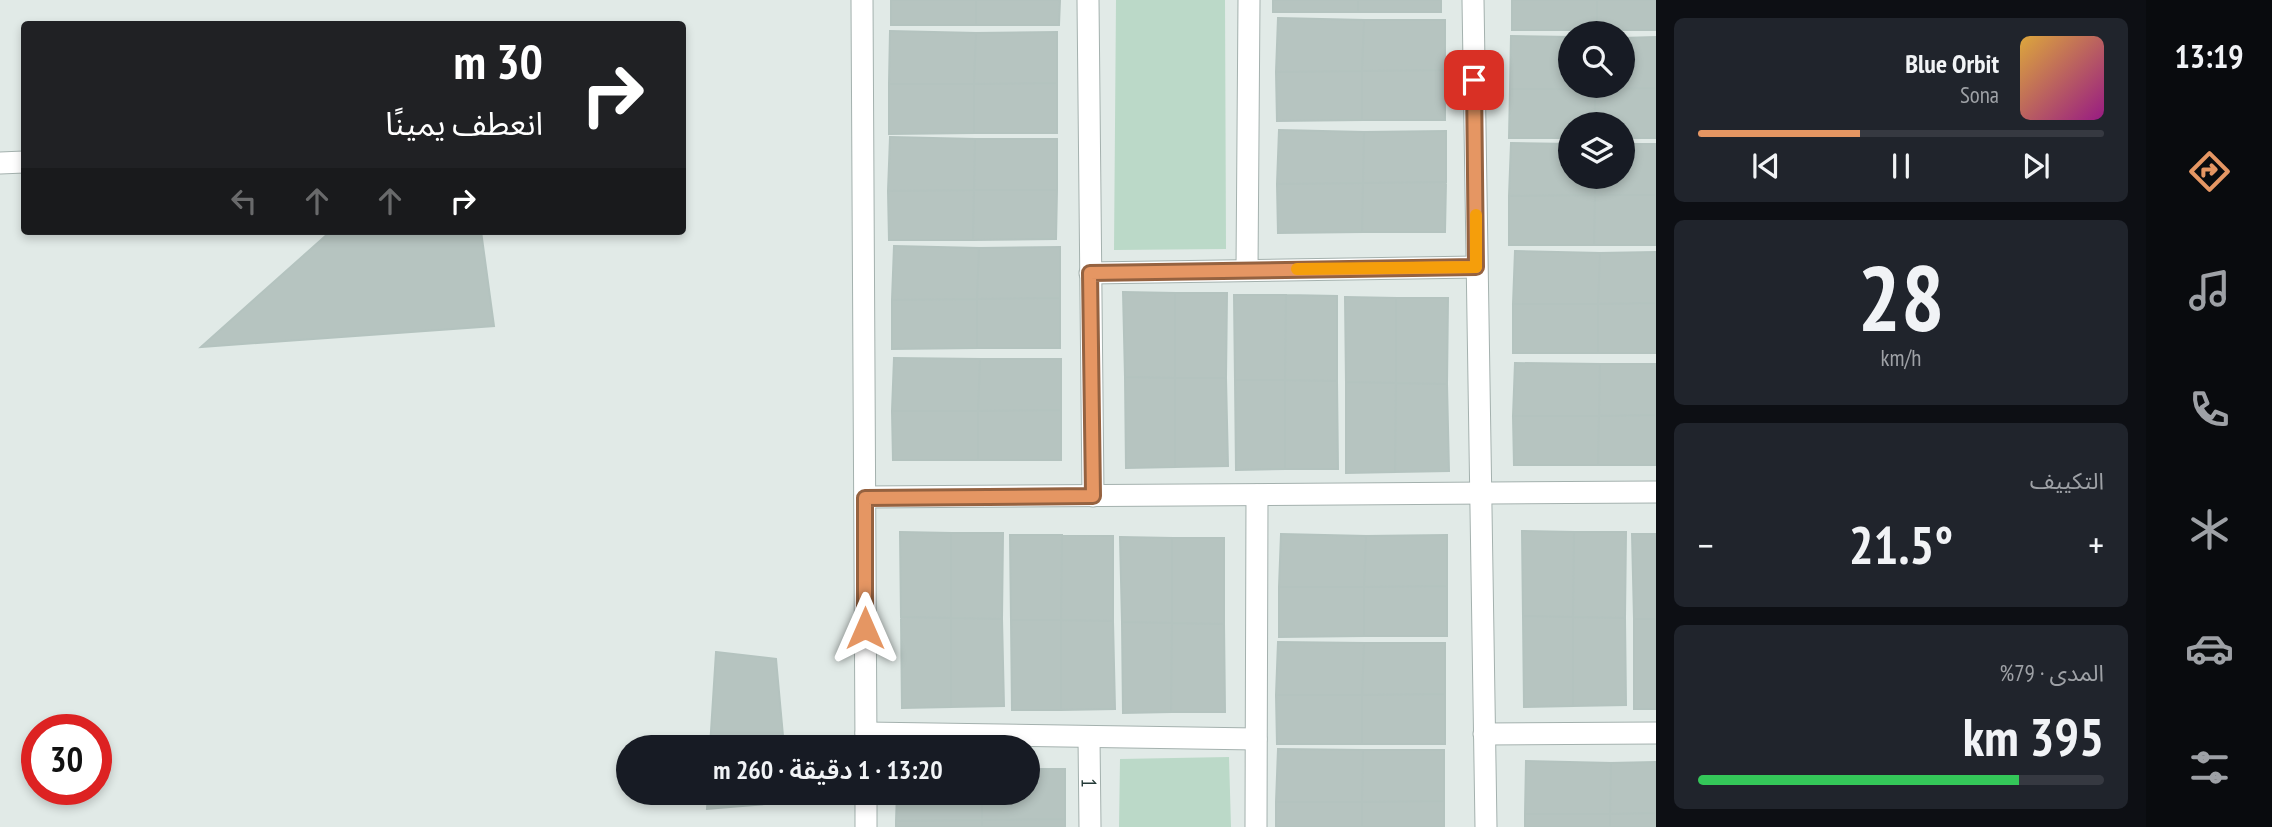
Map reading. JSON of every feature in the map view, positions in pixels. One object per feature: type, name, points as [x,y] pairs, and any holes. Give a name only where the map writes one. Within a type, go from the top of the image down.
[{"type":"street","points":[[862,0],[866,735]]},
{"type":"street","points":[[1087,0],[1093,496]]},
{"type":"street","points":[[1247,270],[1250,0]]},
{"type":"street","points":[[1473,0],[1486,827]]},
{"type":"street","points":[[0,163],[21,162]]},
{"type":"street","points":[[1090,273],[1476,267]]},
{"type":"street","points":[[865,498],[1656,492]]},
{"type":"street","points":[[1256,827],[1257,495]]},
{"type":"street","points":[[1484,734],[1656,733]]},
{"type":"street","name":"1","points":[[1089,737],[1090,827]]},
{"type":"street","points":[[1040,738],[1256,739]]},
{"type":"street","points":[[866,805],[866,827]]},
{"type":"green space","points":[[1116,0],[1225,0],[1226,249],[1114,250]]},
{"type":"green space","points":[[1229,757],[1231,827],[1119,827],[1120,759]]},
{"type":"building","points":[[891,0],[976,0],[976,25],[891,25]]},
{"type":"building","points":[[976,0],[1060,0],[1059,25],[976,25]]},
{"type":"building","points":[[1273,0],[1358,0],[1358,12],[1273,12]]},
{"type":"building","points":[[1358,0],[1441,0],[1441,12],[1358,12]]},
{"type":"building","points":[[1512,0],[1597,0],[1597,21],[1558,21],[1558,30],[1512,30]]},
{"type":"building","points":[[1597,0],[1656,0],[1656,30],[1635,30],[1635,21],[1597,21]]},
{"type":"building","points":[[1278,18],[1364,20],[1362,71],[1276,72]]},
{"type":"building","points":[[1364,20],[1445,20],[1445,70],[1362,71]]},
{"type":"building","points":[[890,31],[976,33],[974,84],[889,84]]},
{"type":"building","points":[[1057,32],[1057,83],[974,84],[976,33]]},
{"type":"building","points":[[1511,36],[1558,37],[1558,89],[1510,89]]},
{"type":"building","points":[[1656,37],[1656,88],[1635,88],[1635,38]]},
{"type":"building","points":[[1445,70],[1445,120],[1362,120],[1362,71]]},
{"type":"building","points":[[1362,71],[1362,120],[1277,121],[1276,72]]},
{"type":"building","points":[[1057,83],[1057,133],[974,133],[974,84]]},
{"type":"building","points":[[889,84],[974,84],[974,133],[889,134]]},
{"type":"building","points":[[1635,88],[1656,88],[1656,138],[1635,138],[1635,112],[1595,112],[1595,98],[1635,98]]},
{"type":"building","points":[[1510,89],[1558,89],[1558,98],[1595,98],[1595,112],[1558,112],[1558,138],[1509,138]]},
{"type":"building","points":[[1279,130],[1364,132],[1363,183],[1277,184]]},
{"type":"building","points":[[1446,131],[1446,182],[1363,183],[1364,132]]},
{"type":"building","points":[[890,137],[975,139],[974,190],[888,191]]},
{"type":"building","points":[[975,139],[1057,139],[1057,190],[974,190]]},
{"type":"building","points":[[1511,143],[1558,144],[1558,189],[1595,189],[1595,195],[1509,196]]},
{"type":"building","points":[[1635,144],[1656,144],[1656,195],[1595,195],[1595,189],[1635,189]]},
{"type":"building","points":[[1446,182],[1445,232],[1362,232],[1363,183]]},
{"type":"building","points":[[1363,183],[1362,232],[1278,233],[1277,184]]},
{"type":"building","points":[[974,190],[973,240],[889,240],[888,191]]},
{"type":"building","points":[[974,190],[1057,190],[1056,239],[973,240]]},
{"type":"building","points":[[1595,195],[1594,245],[1509,245],[1509,196]]},
{"type":"building","points":[[1595,195],[1656,195],[1656,245],[1594,245]]},
{"type":"building","points":[[327,235],[482,235],[494,326],[201,347]]},
{"type":"building","points":[[894,246],[979,248],[977,299],[892,300]]},
{"type":"building","points":[[1060,247],[1060,298],[977,299],[979,248]]},
{"type":"building","points":[[1515,251],[1600,253],[1598,304],[1513,304]]},
{"type":"building","points":[[1656,252],[1656,303],[1598,304],[1600,253]]},
{"type":"building","points":[[1123,292],[1175,293],[1175,378],[1125,377]]},
{"type":"building","points":[[1175,293],[1227,293],[1226,378],[1175,378]]},
{"type":"building","points":[[1234,295],[1286,295],[1285,380],[1235,380]]},
{"type":"building","points":[[1286,295],[1337,296],[1337,381],[1285,380]]},
{"type":"building","points":[[1345,297],[1396,298],[1396,383],[1346,382]]},
{"type":"building","points":[[1060,298],[1060,348],[977,348],[977,299]]},
{"type":"building","points":[[1396,298],[1448,298],[1447,384],[1396,383]]},
{"type":"building","points":[[977,299],[977,348],[892,349],[892,300]]},
{"type":"building","points":[[1656,303],[1656,353],[1598,353],[1598,304]]},
{"type":"building","points":[[1513,304],[1598,304],[1598,353],[1513,353]]},
{"type":"building","points":[[894,358],[980,359],[978,411],[892,411]]},
{"type":"building","points":[[980,359],[1061,359],[1061,410],[978,411]]},
{"type":"building","points":[[1515,363],[1600,364],[1599,416],[1513,416]]},
{"type":"building","points":[[1600,364],[1656,364],[1656,415],[1599,416]]},
{"type":"building","points":[[1125,377],[1175,378],[1175,467],[1126,468]]},
{"type":"building","points":[[1175,378],[1226,378],[1228,466],[1175,467]]},
{"type":"building","points":[[1235,380],[1285,380],[1285,469],[1236,470]]},
{"type":"building","points":[[1285,380],[1337,381],[1338,469],[1285,469]]},
{"type":"building","points":[[1346,382],[1396,383],[1395,472],[1346,473]]},
{"type":"building","points":[[1396,383],[1447,384],[1449,471],[1395,472]]},
{"type":"building","points":[[1061,410],[1061,460],[978,460],[978,411]]},
{"type":"building","points":[[892,411],[978,411],[978,460],[893,460]]},
{"type":"building","points":[[1656,415],[1656,465],[1598,465],[1599,416]]},
{"type":"building","points":[[1513,416],[1599,416],[1598,465],[1514,465]]},
{"type":"building","points":[[1522,531],[1574,532],[1573,617],[1523,616]]},
{"type":"building","points":[[900,532],[951,533],[951,618],[901,617]]},
{"type":"building","points":[[1574,532],[1626,532],[1625,618],[1573,617]]},
{"type":"building","points":[[951,533],[1003,533],[1002,619],[951,618]]},
{"type":"building","points":[[1281,534],[1366,536],[1364,587],[1279,587]]},
{"type":"building","points":[[1632,534],[1656,534],[1656,619],[1634,619]]},
{"type":"building","points":[[1010,535],[1062,535],[1061,620],[1011,620]]},
{"type":"building","points":[[1062,535],[1113,536],[1113,621],[1061,620]]},
{"type":"building","points":[[1447,535],[1447,586],[1364,587],[1366,536]]},
{"type":"building","points":[[1120,537],[1172,538],[1172,623],[1122,622]]},
{"type":"building","points":[[1172,538],[1224,538],[1224,624],[1172,623]]},
{"type":"building","points":[[1447,586],[1447,636],[1364,636],[1364,587]]},
{"type":"building","points":[[1279,587],[1364,587],[1364,636],[1279,637]]},
{"type":"building","points":[[1523,616],[1573,617],[1573,706],[1524,707]]},
{"type":"building","points":[[901,617],[951,618],[951,707],[902,708]]},
{"type":"building","points":[[1573,617],[1625,618],[1626,705],[1573,706]]},
{"type":"building","points":[[951,618],[1002,619],[1004,706],[951,707]]},
{"type":"building","points":[[1634,619],[1656,619],[1656,709],[1634,709]]},
{"type":"building","points":[[1011,620],[1061,620],[1061,710],[1012,710]]},
{"type":"building","points":[[1061,620],[1113,621],[1115,709],[1061,710]]},
{"type":"building","points":[[1122,622],[1172,623],[1171,712],[1123,713]]},
{"type":"building","points":[[1172,623],[1224,624],[1225,712],[1171,712]]},
{"type":"building","points":[[1278,642],[1364,643],[1362,695],[1276,695]]},
{"type":"building","points":[[1364,643],[1445,643],[1445,694],[1362,695]]},
{"type":"building","points":[[716,652],[776,659],[783,735],[711,735]]},
{"type":"building","points":[[1445,694],[1445,744],[1362,744],[1362,695]]},
{"type":"building","points":[[1276,695],[1362,695],[1362,744],[1277,744]]},
{"type":"building","points":[[1278,749],[1363,750],[1362,802],[1276,802]]},
{"type":"building","points":[[1363,750],[1444,750],[1444,801],[1362,802]]},
{"type":"building","points":[[1526,761],[1611,763],[1610,814],[1525,814]]},
{"type":"building","points":[[1656,762],[1656,813],[1610,814],[1611,763]]},
{"type":"building","points":[[1040,769],[1065,769],[1065,819],[982,820],[982,805],[1040,805]]},
{"type":"building","points":[[1444,801],[1444,827],[1362,827],[1362,802]]},
{"type":"building","points":[[1276,802],[1362,802],[1362,827],[1276,827]]},
{"type":"building","points":[[707,805],[754,805],[707,809]]},
{"type":"building","points":[[897,805],[982,805],[982,820],[896,821]]},
{"type":"building","points":[[1656,813],[1656,827],[1610,827],[1610,814]]},
{"type":"building","points":[[1525,814],[1610,814],[1610,827],[1525,827]]},
{"type":"building","points":[[1065,819],[1065,827],[982,827],[982,820]]},
{"type":"building","points":[[982,820],[982,827],[896,827],[896,821]]},
{"type":"slow traffic","points":[[1297,269],[1476,267],[1476,215]]},
{"type":"route","points":[[865,628],[865,498],[1093,496],[1090,273],[1476,267],[1474,80]]}]
